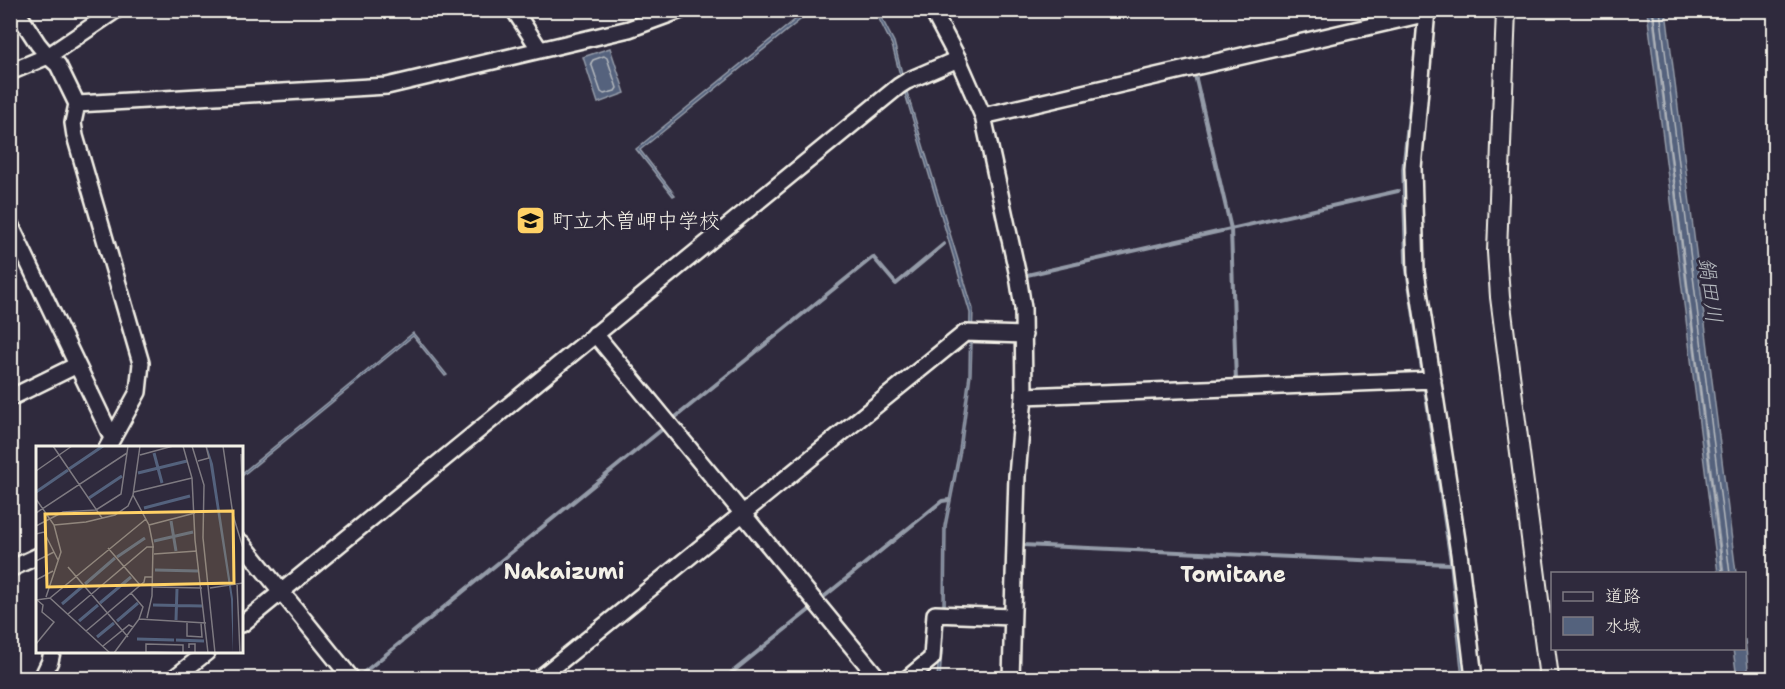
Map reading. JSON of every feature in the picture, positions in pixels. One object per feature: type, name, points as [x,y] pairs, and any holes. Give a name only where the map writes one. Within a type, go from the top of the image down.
[{"type":"street","points":[[16,10],[43,51],[58,64],[77,104],[73,123],[75,136],[141,363],[138,392],[110,443]]},
{"type":"street","points":[[10,72],[116,10]]},
{"type":"street","points":[[514,10],[540,50]]},
{"type":"street","points":[[77,104],[387,86],[629,29],[681,10]]},
{"type":"street","points":[[932,10],[958,59],[982,116],[1023,308],[1024,396],[1017,476],[1011,678]]},
{"type":"street","points":[[1506,10],[1497,252],[1500,297],[1549,678]]},
{"type":"street","points":[[982,116],[1423,14],[1413,168],[1416,272],[1426,380],[1464,583],[1474,678]]},
{"type":"street","points":[[243,623],[903,83],[958,59]]},
{"type":"street","points":[[10,224],[73,367],[110,443]]},
{"type":"street","points":[[596,334],[878,678]]},
{"type":"street","points":[[540,678],[971,334],[1024,335]]},
{"type":"street","points":[[10,398],[73,367]]},
{"type":"street","points":[[1024,396],[1426,380]]},
{"type":"street","points":[[243,544],[351,678]]},
{"type":"street","points":[[10,569],[36,557]]},
{"type":"street","points":[[908,678],[932,658],[935,614],[1012,617]]},
{"type":"street","points":[[42,678],[52,653]]},
{"type":"street","points":[[174,678],[205,653]]},
{"type":"water","points":[[807,10],[811,11],[640,150],[675,195],[673,196],[636,149]]},
{"type":"water","points":[[875,11],[878,11],[894,42],[906,89],[973,309],[971,374],[961,450],[946,526],[945,609],[940,678],[937,678],[943,609],[944,526],[959,450],[969,375],[970,313],[892,45]]},
{"type":"water","points":[[1416,11],[1420,11],[1406,168],[1466,678],[1462,678],[1450,564],[1405,265],[1402,169],[1417,26]]},
{"type":"water","points":[[1647,11],[1652,11],[1722,572],[1718,572]]},
{"type":"water","points":[[1653,11],[1666,11],[1736,572],[1724,572]]},
{"type":"water","points":[[610,48],[625,93],[598,103],[583,57]]},
{"type":"water","points":[[413,333],[447,375],[445,376],[413,336],[243,475],[243,472]]},
{"type":"water","points":[[1746,649],[1749,678],[1737,678],[1733,650]]},
{"type":"waterway","points":[[1195,75],[1231,229],[1236,382]]},
{"type":"waterway","points":[[1027,275],[1398,191]]},
{"type":"waterway","points":[[672,420],[873,257],[896,284],[944,244]]},
{"type":"waterway","points":[[10,270],[20,265]]},
{"type":"waterway","points":[[357,678],[665,427]]},
{"type":"waterway","points":[[820,600],[942,501],[949,500]]},
{"type":"waterway","points":[[1022,545],[1450,564]]},
{"type":"waterway","points":[[725,678],[813,607]]},
{"type":"place","name":"町立木曽岬中学校","points":[[531,221]]},
{"type":"district","name":"Nakaizumi","points":[[564,571]]},
{"type":"district","name":"Tomitane","points":[[1233,574]]},
{"type":"water label","name":"鍋田川","points":[[1711,290]]}]
